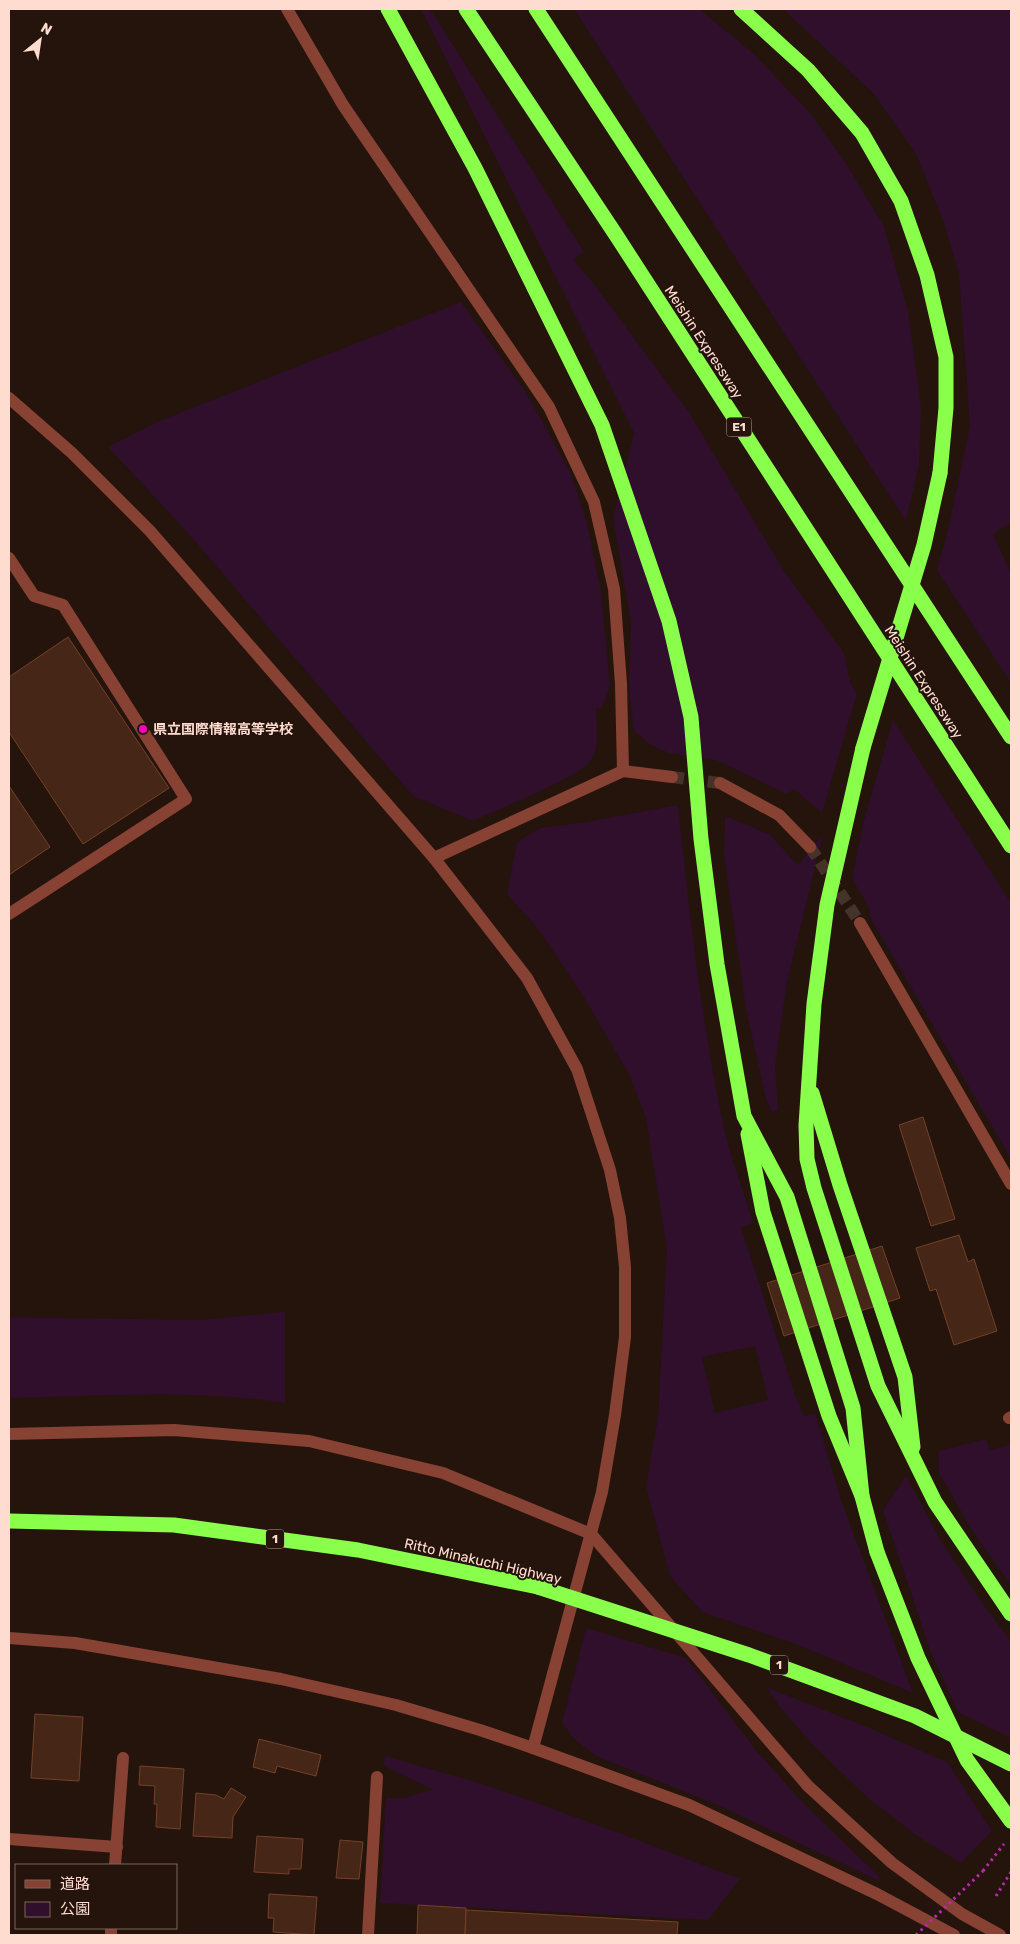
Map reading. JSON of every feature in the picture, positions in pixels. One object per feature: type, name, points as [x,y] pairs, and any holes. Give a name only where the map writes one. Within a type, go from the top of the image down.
[{"type":"highway","points":[[388,9],[476,168],[602,425],[669,621],[691,717],[701,839],[717,964],[744,1116],[764,1212],[829,1416],[862,1496],[877,1552],[918,1658],[967,1760],[1011,1821]]},
{"type":"highway","name":"Meishin Expressway","points":[[466,9],[616,235],[1011,846]]},
{"type":"highway","points":[[536,9],[1011,737]]},
{"type":"highway","points":[[741,9],[808,70],[862,134],[900,200],[927,275],[946,357],[946,408],[940,472],[924,545],[863,748],[827,905],[814,1004],[806,1125],[807,1159],[814,1188],[878,1386],[935,1502],[1011,1614]]},
{"type":"highway","points":[[810,1083],[840,1185],[905,1377],[914,1458]]},
{"type":"highway","points":[[744,1116],[787,1197],[854,1408],[862,1496]]},
{"type":"highway","name":"Ritto Minakuchi Highway","points":[[9,1521],[174,1525],[358,1550],[538,1587],[749,1654],[906,1712],[1011,1764]]},
{"type":"street","points":[[287,9],[343,105],[549,407],[594,502],[614,590],[621,684],[623,771]]},
{"type":"street","points":[[9,398],[72,453],[150,531],[434,858],[527,978],[577,1069],[610,1170],[620,1218],[625,1267],[625,1336],[615,1415],[602,1492],[533,1748]]},
{"type":"street","points":[[9,558],[34,596],[63,605],[186,798],[9,914]]},
{"type":"street","points":[[434,858],[623,771],[672,777]]},
{"type":"street","points":[[720,783],[779,816],[810,847]]},
{"type":"street","points":[[860,923],[1011,1184]]},
{"type":"street","points":[[9,1434],[174,1430],[310,1441],[443,1473],[591,1534],[808,1786],[892,1863],[962,1914],[1000,1935]]},
{"type":"street","points":[[9,1638],[75,1643],[281,1679],[396,1705],[533,1748],[689,1805],[868,1890],[954,1935]]},
{"type":"street","points":[[115,1864],[123,1758]]},
{"type":"street","points":[[368,1935],[377,1777]]},
{"type":"street","points":[[9,1839],[117,1847]]},
{"type":"path","points":[[916,1935],[983,1871],[1006,1842]]},
{"type":"path","points":[[996,1896],[1011,1872]]},
{"type":"green space","points":[[421,9],[430,9],[584,252],[573,260],[594,284],[688,411],[784,571],[844,653],[850,682],[857,693],[822,813],[794,789],[787,794],[716,760],[669,753],[651,745],[634,731],[629,690],[631,623],[613,518],[634,433]]},
{"type":"green space","points":[[574,9],[699,9],[753,53],[810,113],[845,162],[884,226],[908,311],[921,406],[919,465],[906,521]]},
{"type":"green space","points":[[783,9],[1011,9],[1011,522],[993,534],[1011,574],[1011,683],[937,570],[948,530],[970,426],[959,274],[943,220],[916,154],[874,94]]},
{"type":"green space","points":[[461,302],[527,394],[570,472],[587,523],[601,592],[610,686],[602,708],[596,708],[597,742],[591,761],[555,784],[473,821],[413,796],[188,533],[108,447],[159,421]]},
{"type":"green space","points":[[893,720],[1011,903],[1011,1159],[871,919],[868,905],[852,879],[864,820]]},
{"type":"green space","points":[[678,805],[697,969],[709,1051],[728,1143],[753,1223],[741,1227],[795,1395],[804,1416],[815,1413],[840,1497],[913,1693],[796,1644],[702,1612],[670,1576],[646,1487],[658,1417],[667,1249],[646,1118],[630,1076],[582,994],[539,930],[507,894],[517,842],[540,828],[581,823]],"holes":[[[755,1346],[768,1400],[715,1413],[702,1357]]]},
{"type":"green space","points":[[725,816],[769,834],[798,865],[823,834],[787,982],[775,1065],[778,1110],[772,1112],[766,1099],[746,1009],[724,855]]},
{"type":"green space","points":[[285,1312],[285,1403],[217,1396],[182,1395],[9,1398],[9,1317],[198,1320]]},
{"type":"green space","points":[[986,1439],[990,1450],[1011,1444],[1011,1585],[969,1526],[939,1472],[939,1451]]},
{"type":"green space","points":[[906,1476],[942,1543],[982,1603],[1011,1641],[1011,1738],[958,1712],[930,1650],[883,1510]]},
{"type":"green space","points":[[586,1628],[686,1658],[755,1749],[804,1804],[882,1879],[877,1880],[718,1805],[596,1756],[573,1738],[562,1723]]},
{"type":"green space","points":[[766,1687],[867,1727],[947,1762],[992,1831],[961,1863],[916,1835],[869,1799],[816,1748],[780,1707]]},
{"type":"green space","points":[[385,1756],[489,1786],[740,1879],[708,1920],[380,1903],[386,1798],[403,1798],[433,1790],[384,1766]]},
{"type":"building","points":[[68,637],[169,788],[83,844],[9,732],[9,677]]},
{"type":"building","points":[[9,786],[50,847],[9,875]]},
{"type":"building","points":[[923,1117],[955,1219],[931,1226],[899,1125]]},
{"type":"building","points":[[959,1235],[968,1262],[974,1259],[997,1331],[954,1345],[936,1289],[930,1291],[916,1248]]},
{"type":"building","points":[[882,1246],[900,1298],[784,1336],[767,1283]]},
{"type":"building","points":[[35,1714],[83,1717],[79,1781],[31,1778]]},
{"type":"building","points":[[259,1739],[321,1755],[316,1776],[277,1766],[275,1773],[253,1767]]},
{"type":"building","points":[[140,1766],[184,1769],[180,1829],[156,1827],[157,1804],[154,1804],[155,1786],[139,1785]]},
{"type":"building","points":[[231,1788],[246,1797],[233,1817],[232,1838],[193,1836],[196,1793],[216,1795],[224,1799]]},
{"type":"building","points":[[257,1836],[303,1839],[301,1869],[289,1869],[289,1874],[254,1872]]},
{"type":"building","points":[[340,1840],[363,1842],[359,1879],[336,1878]]},
{"type":"building","points":[[269,1894],[317,1897],[314,1935],[273,1932],[274,1918],[268,1918]]},
{"type":"building","points":[[418,1905],[466,1908],[465,1935],[417,1935]]},
{"type":"building","points":[[466,1910],[678,1922],[677,1935],[465,1935]]},
{"type":"tunnel","points":[[672,777],[720,783]]},
{"type":"tunnel","points":[[810,847],[860,923]]},
{"type":"place","name":"県立国際情報高等学校","points":[[143,729]]}]
